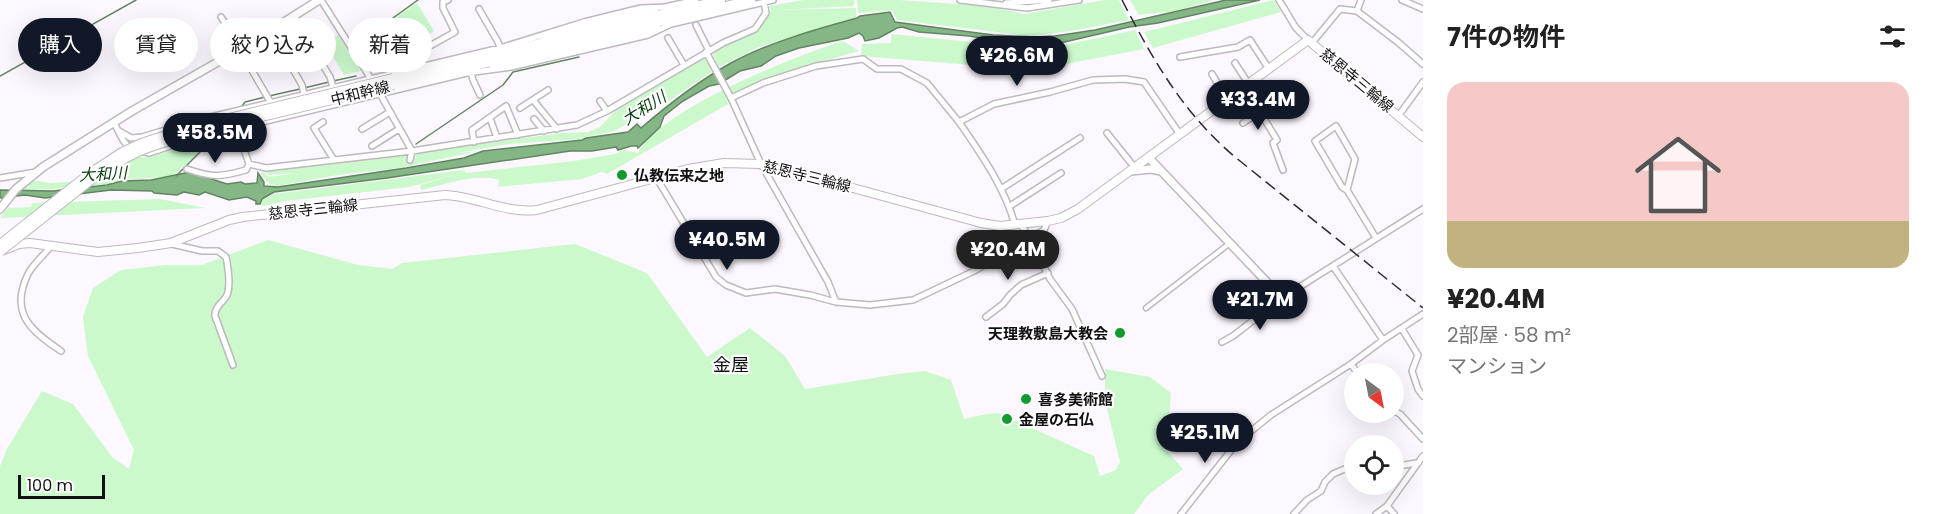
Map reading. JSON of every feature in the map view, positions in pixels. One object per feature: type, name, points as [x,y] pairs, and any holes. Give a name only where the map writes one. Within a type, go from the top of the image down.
[{"type":"main road","name":"中和幹線","points":[[0,252],[96,177],[145,149],[191,134],[519,48],[721,0]]},
{"type":"main road","name":"中和幹線","points":[[0,244],[90,173],[115,156],[141,143],[188,128],[393,82],[471,69],[747,1]]},
{"type":"main road","name":"慈恩寺三輪線","points":[[0,252],[19,244],[30,243],[98,252],[171,243],[229,220],[243,217],[418,196],[457,196],[525,211],[537,210],[656,177],[724,163],[761,164],[981,224],[1000,226],[1048,221],[1061,218],[1078,208],[1133,170],[1179,133],[1310,41],[1423,137]]},
{"type":"street","points":[[291,18],[320,0],[390,111],[412,151],[410,160]]},
{"type":"street","points":[[432,45],[455,32],[442,8],[443,2],[448,0]]},
{"type":"street","points":[[519,48],[574,29],[696,0]]},
{"type":"street","points":[[114,123],[126,145],[134,150],[149,153],[174,144],[380,94],[471,69],[518,61],[773,0]]},
{"type":"street","points":[[960,0],[1027,8],[1079,0]]},
{"type":"street","points":[[993,4],[1049,0]]},
{"type":"street","points":[[1279,0],[1296,28],[1310,41],[1340,9],[1357,11],[1399,42],[1423,64]]},
{"type":"street","points":[[1357,11],[1361,0]]},
{"type":"street","points":[[1402,0],[1423,9]]},
{"type":"street","points":[[249,164],[266,168],[412,151],[577,125],[607,111],[708,52],[755,29],[766,13],[764,2]]},
{"type":"street","points":[[432,64],[500,48],[584,22],[641,8],[668,7]]},
{"type":"street","points":[[435,11],[442,8]]},
{"type":"street","points":[[479,9],[500,48]]},
{"type":"street","points":[[294,16],[330,77],[333,87]]},
{"type":"street","points":[[696,25],[761,164],[828,282],[836,302]]},
{"type":"street","points":[[668,38],[684,65]]},
{"type":"street","points":[[1180,57],[1238,47],[1250,40],[1269,69]]},
{"type":"street","points":[[731,98],[763,84],[816,66],[862,58],[877,69],[901,69],[927,83],[959,122],[1001,189],[1018,225],[1030,238],[1048,273],[1072,309],[1102,376]]},
{"type":"street","points":[[1235,63],[1277,140],[1273,143],[1283,170]]},
{"type":"street","points":[[0,209],[16,189],[36,172],[210,67]]},
{"type":"street","points":[[471,69],[480,95]]},
{"type":"street","points":[[254,72],[271,102]]},
{"type":"street","points":[[295,72],[302,85],[304,95]]},
{"type":"street","points":[[119,131],[131,138],[142,137],[271,102],[400,72]]},
{"type":"street","points":[[1212,74],[1227,100]]},
{"type":"street","points":[[959,122],[994,104],[1050,93],[1094,80],[1125,79],[1144,82],[1179,133]]},
{"type":"street","points":[[1399,115],[1423,82]]},
{"type":"street","points":[[520,108],[548,90]]},
{"type":"street","points":[[533,100],[557,129]]},
{"type":"street","points":[[600,101],[607,111]]},
{"type":"street","points":[[474,142],[472,129],[506,106],[518,135]]},
{"type":"street","points":[[362,129],[390,111]]},
{"type":"street","points":[[1243,123],[1260,112]]},
{"type":"street","points":[[490,118],[497,138]]},
{"type":"street","points":[[534,119],[544,131]]},
{"type":"street","points":[[323,122],[314,128],[334,160]]},
{"type":"street","points":[[1347,190],[1355,159],[1336,126],[1315,141],[1376,238]]},
{"type":"street","points":[[187,169],[207,176],[226,176],[246,170],[249,164],[242,144],[232,129]]},
{"type":"street","points":[[372,146],[399,129]]},
{"type":"street","points":[[1107,133],[1133,170],[1161,171]]},
{"type":"street","points":[[1001,189],[1080,138]]},
{"type":"street","points":[[1149,158],[1282,298]]},
{"type":"street","points":[[0,178],[36,172]]},
{"type":"street","points":[[1010,206],[1061,173]]},
{"type":"street","points":[[656,177],[716,277],[726,285],[746,293],[775,289],[836,302],[870,305],[913,300],[974,271],[1044,230],[1048,221]]},
{"type":"street","points":[[1222,342],[1282,298],[1423,209]]},
{"type":"street","points":[[171,243],[202,251],[218,251],[226,257],[228,290],[225,299],[216,308],[215,316],[233,365]]},
{"type":"street","points":[[1146,308],[1230,243]]},
{"type":"street","points":[[52,245],[28,273],[20,302],[24,318],[35,333],[61,351]]},
{"type":"street","points":[[1333,266],[1383,340]]},
{"type":"street","points":[[986,317],[1003,304],[1021,285],[1048,273]]},
{"type":"street","points":[[1352,363],[1423,314]]},
{"type":"street","points":[[1402,329],[1418,355],[1412,371],[1423,396]]},
{"type":"street","points":[[1181,514],[1232,449],[1250,432],[1271,415],[1344,368]]},
{"type":"street","points":[[1404,418],[1423,439]]},
{"type":"street","points":[[1376,514],[1387,506],[1423,456]]},
{"type":"street","points":[[1404,465],[1416,463]]},
{"type":"street","points":[[1294,514],[1307,500],[1321,491],[1325,482],[1333,474],[1344,469]]},
{"type":"street","points":[[1387,506],[1394,514]]},
{"type":"shaded area","points":[[804,0],[854,0],[854,6],[778,10],[856,8],[856,17],[759,47],[719,67],[712,53],[757,30],[770,14],[769,6]]},
{"type":"shaded area","points":[[857,0],[899,0],[987,6],[1024,14],[1105,0],[1119,0],[1129,20],[1030,36],[897,20],[892,10],[858,13]]},
{"type":"shaded area","points":[[1130,0],[1214,0],[1175,11],[1139,15]]},
{"type":"shaded area","name":"大和川","points":[[1226,0],[1260,0],[1056,44],[1019,44],[969,36],[919,32],[902,27],[879,38],[865,41],[859,33],[848,38],[799,48],[776,56],[761,66],[740,71],[683,101],[664,116],[660,127],[638,148],[631,146],[618,150],[616,147],[592,151],[570,151],[274,192],[262,199],[260,204],[256,204],[256,201],[247,197],[229,200],[205,192],[199,195],[184,192],[177,195],[152,191],[111,190],[45,198],[25,195],[0,198],[0,190],[53,191],[107,185],[122,181],[151,180],[190,172],[227,184],[257,183],[258,173],[264,186],[278,187],[464,158],[483,151],[582,140],[628,132],[637,124],[641,128],[695,85],[745,56],[792,37],[860,16],[890,12],[895,22],[993,35],[1036,37],[1095,30]]},
{"type":"shaded area","points":[[1274,0],[1281,12],[1153,48],[1144,32]]},
{"type":"shaded area","points":[[417,3],[426,18],[395,18]]},
{"type":"shaded area","points":[[1135,30],[1144,49],[1035,70],[861,56],[862,44],[891,43],[891,34],[1024,47],[1060,46]]},
{"type":"shaded area","points":[[338,35],[348,51],[348,72],[356,72],[344,75],[336,62],[336,36]]},
{"type":"shaded area","points":[[843,41],[859,51],[787,72],[727,99],[728,104],[607,174],[602,172],[582,179],[498,187],[499,180],[480,178],[460,180],[421,190],[420,185],[461,173],[409,187],[260,205],[262,200],[274,194],[464,170],[466,173],[574,161],[615,154],[624,150],[638,153],[651,136],[700,102],[763,71]]},
{"type":"shaded area","points":[[704,58],[713,71],[648,115],[636,118],[609,132],[579,139],[509,144],[457,153],[478,151],[399,168],[338,175],[277,186],[268,183],[260,173],[263,172],[269,177],[298,173],[269,175],[259,167],[412,152],[411,159],[415,159],[416,152],[562,133],[588,132],[600,127],[615,111]]},
{"type":"shaded area","points":[[212,140],[175,174],[167,177],[54,189],[20,190],[36,181],[48,183],[154,177],[100,179],[137,157],[148,157]]},
{"type":"shaded area","points":[[160,199],[206,208],[0,218],[8,208],[31,207],[32,203]]},
{"type":"shaded area","points":[[268,240],[358,265],[392,269],[402,263],[575,244],[647,273],[707,357],[750,328],[785,356],[805,389],[925,371],[951,380],[964,419],[998,413],[1094,456],[1100,476],[1116,470],[1120,462],[1105,400],[1105,369],[1150,377],[1171,393],[1169,421],[1161,444],[1183,469],[1148,495],[1134,514],[0,514],[0,466],[7,449],[42,391],[73,404],[112,457],[129,469],[134,450],[88,356],[83,317],[93,288],[121,270],[166,265],[202,265]]},
{"type":"waterway","points":[[0,76],[136,0]]},
{"type":"waterway","points":[[393,18],[418,0]]},
{"type":"waterway","points":[[416,144],[503,85],[513,72],[579,57]]},
{"type":"waterway","points":[[333,81],[356,76]]},
{"type":"waterway","points":[[304,88],[329,82]]},
{"type":"waterway","points":[[269,96],[300,89]]},
{"type":"waterway","points":[[242,106],[245,102],[265,97]]},
{"type":"waterway","points":[[176,176],[217,135]]},
{"type":"railway","points":[[1122,0],[1145,44],[1171,84],[1216,140],[1423,308]]},
{"type":"place","name":"仏教伝来之地","points":[[622,175]]},
{"type":"place","name":"天理教敷島大教会","points":[[1120,333]]},
{"type":"place","name":"喜多美術館","points":[[1026,399]]},
{"type":"place","name":"金屋の石仏","points":[[1007,419]]},
{"type":"district","name":"金屋","points":[[731,364]]}]
